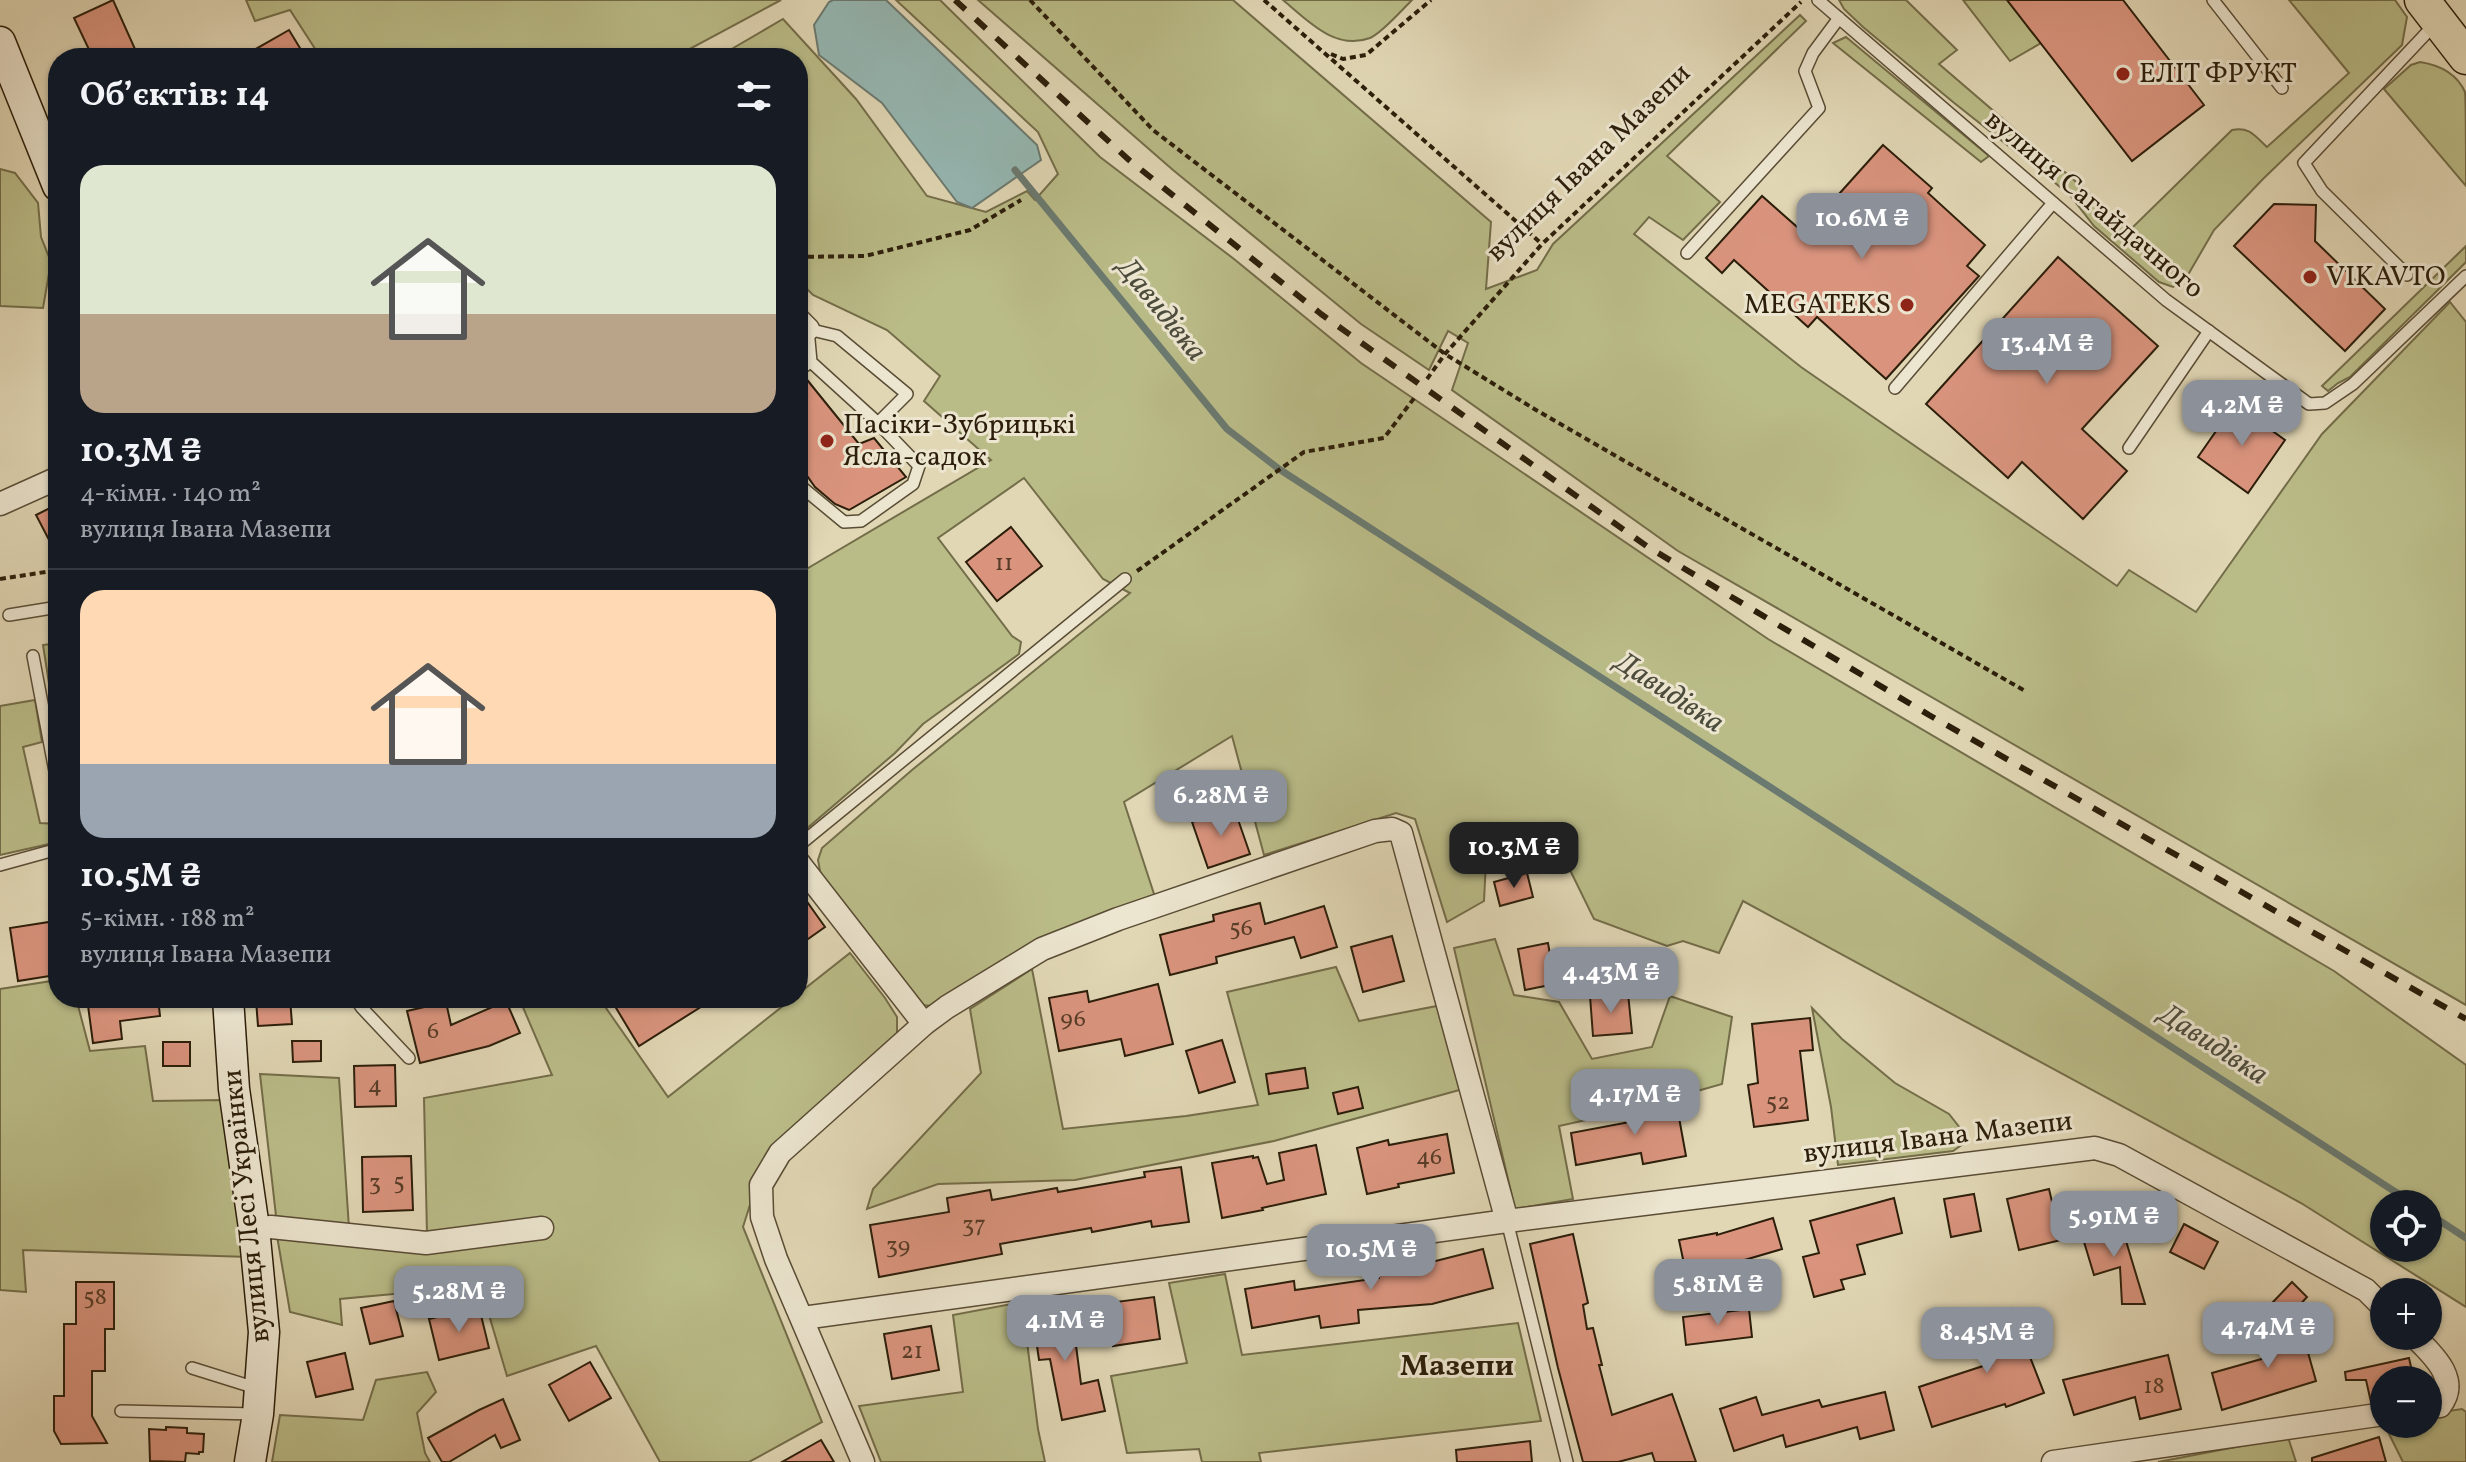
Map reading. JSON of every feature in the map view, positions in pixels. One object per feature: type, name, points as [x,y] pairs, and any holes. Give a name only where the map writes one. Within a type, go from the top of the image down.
[{"type":"main road","points":[[2430,10],[2466,57]]},
{"type":"main road","points":[[0,42],[48,161]]},
{"type":"main road","name":"вулиця Лесі Українки","points":[[229,1008],[234,1089],[254,1228],[264,1332],[260,1402],[250,1462]]},
{"type":"street","points":[[0,504],[48,482]]},
{"type":"street","points":[[863,1462],[776,1259],[762,1217],[761,1185],[780,1153],[924,1024],[1042,949],[1118,919],[1375,831],[1392,829],[1401,833],[1507,1221]]},
{"type":"street","points":[[808,875],[924,1024]]},
{"type":"street","name":"вулиця Івана Мазепи","points":[[803,1318],[1507,1221],[2095,1148],[2119,1155],[2370,1294]]},
{"type":"street","points":[[254,1228],[271,1227],[426,1243],[542,1228]]},
{"type":"street","points":[[2429,1350],[2457,1396]]},
{"type":"street","points":[[2053,1462],[2370,1416]]},
{"type":"lane","name":"вулиця Сагайдачного","points":[[1818,0],[2166,300],[2309,404],[2325,403],[2353,384],[2466,276]]},
{"type":"lane","points":[[2213,0],[2282,88]]},
{"type":"lane","points":[[2407,275],[2322,191],[2304,163],[2430,10]]},
{"type":"lane","points":[[1687,253],[1819,108],[1805,71],[1813,53],[1839,18]]},
{"type":"lane","points":[[1895,388],[2053,203]]},
{"type":"lane","points":[[808,326],[837,336],[907,394],[878,423]]},
{"type":"lane","points":[[2129,448],[2209,331]]},
{"type":"lane","points":[[808,348],[811,362],[878,423],[919,466],[913,484],[861,521],[844,522],[808,492]]},
{"type":"lane","points":[[808,838],[1125,579]]},
{"type":"lane","points":[[9,615],[48,609]]},
{"type":"lane","points":[[33,656],[48,735]]},
{"type":"lane","points":[[0,865],[48,852]]},
{"type":"lane","points":[[362,1008],[409,1058]]},
{"type":"lane","points":[[1507,1221],[1567,1462]]},
{"type":"lane","points":[[192,1368],[260,1402]]},
{"type":"lane","points":[[121,1411],[260,1402]]},
{"type":"path","points":[[1030,0],[1153,130],[1445,354],[1549,418],[2025,691]]},
{"type":"path","points":[[1264,0],[1542,244]]},
{"type":"path","points":[[1325,52],[1343,59],[1366,55],[1431,0]]},
{"type":"path","name":"вулиця Івана Мазепи","points":[[1427,379],[1445,354],[1542,244],[1803,0]]},
{"type":"path","points":[[808,257],[865,256],[970,230],[1021,200]]},
{"type":"path","points":[[1125,579],[1304,452],[1384,438],[1415,397]]},
{"type":"path","points":[[0,579],[48,572]]},
{"type":"green space","points":[[246,0],[781,0],[692,48],[315,48],[290,10],[255,21]]},
{"type":"green space","points":[[896,0],[940,0],[1100,157],[1234,259],[1361,363],[1768,639],[2334,971],[2466,1065],[2466,1307],[2442,1292],[2442,1278],[2420,1278],[2395,1262],[2442,1262],[2442,1190],[2370,1190],[2370,1246],[2301,1203],[1743,901],[1719,953],[1683,941],[1667,946],[1594,919],[1569,868],[1486,861],[1484,901],[1447,922],[1415,819],[1396,813],[1264,855],[1232,736],[1124,802],[1155,897],[933,1006],[920,1005],[821,876],[818,860],[822,848],[912,770],[1130,593],[1103,579],[1024,478],[938,538],[1012,636],[1021,642],[1019,654],[923,724],[895,753],[808,827],[808,568],[991,460],[924,401],[940,376],[887,330],[808,290],[808,48],[733,48],[783,19],[856,99],[927,196],[986,212],[1027,191],[1035,200],[1058,174],[1038,132]]},
{"type":"green space","points":[[978,0],[1233,0],[1491,222],[1486,289],[1537,270],[1553,244],[1800,15],[1806,21],[1667,156],[1720,202],[1683,240],[1649,217],[1634,234],[1801,367],[2117,586],[2129,570],[2196,612],[2322,434],[2450,302],[2466,322],[2466,1005],[1678,551],[1452,390],[1468,343],[1448,331],[1429,370],[1361,324],[1173,170]]},
{"type":"green space","points":[[1283,0],[1412,0],[1380,31],[1370,38],[1357,41],[1333,37],[1322,31]]},
{"type":"green space","points":[[1839,0],[1906,0],[1957,50],[1939,64],[2131,229],[2232,130],[2247,131],[2267,147],[2349,73],[2289,0],[2395,0],[2407,17],[2402,45],[2214,230],[2185,280],[2173,287],[2159,282],[2094,226],[2069,194],[1863,27]]},
{"type":"green space","points":[[1963,0],[2007,0],[2041,43],[2010,61]]},
{"type":"green space","points":[[1846,37],[1989,156],[1981,162],[1833,43]]},
{"type":"green space","points":[[2420,62],[2447,71],[2465,92],[2466,186],[2384,89],[2411,65]]},
{"type":"green space","points":[[0,169],[15,173],[38,203],[41,237],[48,254],[48,279],[43,308],[0,306]]},
{"type":"green space","points":[[2466,246],[2466,262],[2350,377],[2328,391],[2322,386]]},
{"type":"green space","points":[[48,644],[48,677],[43,645]]},
{"type":"green space","points":[[35,700],[42,742],[23,747],[40,823],[48,823],[48,844],[0,855],[0,706]]},
{"type":"green space","points":[[1495,939],[1514,995],[1559,1002],[1592,1059],[1652,1047],[1670,996],[1732,1017],[1722,1084],[1627,1111],[1559,1126],[1573,1199],[1515,1209],[1454,948]]},
{"type":"green space","points":[[850,953],[897,1017],[897,1037],[766,1154],[743,1227],[822,1422],[749,1462],[660,1462],[596,1346],[507,1376],[484,1298],[418,1312],[415,1292],[340,1299],[342,1325],[290,1312],[277,1236],[427,1234],[424,1098],[552,1075],[523,1008],[606,1008],[668,1097],[780,1008],[808,1008],[808,986]]},
{"type":"green space","points":[[1336,967],[1359,1021],[1437,1006],[1463,1089],[1274,1141],[1075,1180],[938,1184],[867,1209],[873,1189],[981,1073],[970,1009],[1032,969],[1063,1129],[1258,1105],[1227,992]]},
{"type":"green space","points":[[48,982],[48,1008],[79,1008],[90,1051],[145,1046],[153,1101],[225,1100],[249,1257],[23,1250],[26,1292],[0,1290],[0,989]]},
{"type":"green space","points":[[1812,1008],[1842,1039],[1895,1083],[1949,1114],[1960,1128],[1963,1144],[1953,1151],[1838,1165],[1831,1107]]},
{"type":"green space","points":[[260,1074],[339,1078],[349,1228],[276,1216]]},
{"type":"green space","points":[[1225,1274],[1242,1355],[1518,1323],[1541,1421],[1259,1453],[1261,1462],[1202,1462],[1199,1449],[1127,1453],[1111,1376],[1187,1363],[1169,1283]]},
{"type":"green space","points":[[1022,1302],[1045,1462],[881,1462],[859,1406],[963,1392],[953,1315]]},
{"type":"green space","points":[[427,1372],[436,1392],[417,1413],[425,1453],[430,1462],[272,1462],[280,1415],[363,1420],[376,1380]]},
{"type":"green space","points":[[2462,1409],[2466,1412],[2466,1462],[2403,1462],[2391,1438],[2442,1438],[2442,1412]]},
{"type":"green space","points":[[2288,1437],[2296,1462],[2158,1462]]},
{"type":"water","points":[[833,0],[886,0],[1037,145],[1041,160],[972,208],[957,202],[882,103],[819,55],[814,25]]},
{"type":"building","points":[[113,0],[135,48],[88,48],[74,18]]},
{"type":"building","name":"ЕЛІТ ФРУКТ","points":[[2007,0],[2123,0],[2204,105],[2132,161]]},
{"type":"building","points":[[289,30],[300,48],[258,48]]},
{"type":"building","points":[[1883,145],[1932,188],[1928,193],[1985,245],[1967,266],[1979,276],[1886,379],[1817,317],[1808,327],[1734,260],[1722,273],[1706,258],[1762,196],[1804,233]]},
{"type":"building","name":"VIKAVTO","points":[[2274,204],[2316,205],[2315,241],[2385,309],[2345,351],[2234,246]]},
{"type":"building","points":[[2058,257],[2158,346],[2082,429],[2127,471],[2083,519],[2022,462],[2008,478],[1926,404]]},
{"type":"building","name":"Пасіки-Зубрицькі Ясла-садок","points":[[808,381],[859,444],[874,438],[906,477],[849,510],[835,504],[808,477]]},
{"type":"building","points":[[2235,404],[2285,440],[2248,493],[2198,457]]},
{"type":"building","points":[[48,509],[48,538],[36,515]]},
{"type":"building","points":[[1011,527],[1042,566],[997,601],[966,562]]},
{"type":"building","points":[[1234,808],[1250,854],[1208,868],[1192,822]]},
{"type":"building","points":[[1527,873],[1533,897],[1500,906],[1494,882]]},
{"type":"building","points":[[808,903],[825,927],[808,939]]},
{"type":"building","points":[[1260,903],[1265,924],[1324,906],[1337,947],[1301,958],[1294,937],[1216,957],[1217,963],[1170,975],[1160,935],[1214,921],[1213,915]]},
{"type":"building","points":[[48,922],[48,976],[18,981],[10,928]]},
{"type":"building","points":[[1392,936],[1404,981],[1363,992],[1351,947]]},
{"type":"building","points":[[1548,943],[1555,984],[1525,990],[1518,949]]},
{"type":"building","points":[[1158,984],[1173,1044],[1125,1056],[1121,1039],[1059,1051],[1049,998],[1087,991],[1089,1002]]},
{"type":"building","points":[[1628,993],[1632,1033],[1593,1036],[1590,996]]},
{"type":"building","points":[[88,1008],[159,1008],[160,1016],[120,1021],[122,1039],[93,1043]]},
{"type":"building","points":[[257,1008],[291,1008],[292,1024],[258,1026]]},
{"type":"building","points":[[447,1008],[451,1025],[490,1008],[509,1008],[520,1033],[489,1046],[420,1063],[407,1011]]},
{"type":"building","points":[[616,1008],[699,1008],[639,1046]]},
{"type":"building","points":[[1810,1018],[1813,1050],[1800,1051],[1808,1120],[1754,1127],[1748,1085],[1758,1083],[1752,1024]]},
{"type":"building","points":[[1222,1040],[1235,1082],[1199,1093],[1186,1051]]},
{"type":"building","points":[[292,1041],[321,1041],[321,1061],[293,1062]]},
{"type":"building","points":[[163,1042],[190,1042],[190,1066],[163,1066]]},
{"type":"building","points":[[395,1065],[396,1106],[355,1107],[354,1066]]},
{"type":"building","points":[[1305,1068],[1308,1088],[1269,1094],[1266,1074]]},
{"type":"building","points":[[1358,1087],[1363,1108],[1338,1114],[1333,1093]]},
{"type":"building","points":[[1676,1101],[1686,1156],[1643,1164],[1641,1153],[1576,1165],[1571,1133],[1635,1121],[1632,1109]]},
{"type":"building","points":[[1447,1134],[1454,1173],[1398,1184],[1399,1187],[1367,1194],[1357,1148],[1388,1140],[1389,1145]]},
{"type":"building","points":[[1316,1145],[1326,1194],[1222,1218],[1212,1163],[1258,1157],[1267,1184],[1284,1180],[1279,1153]]},
{"type":"building","points":[[411,1156],[413,1210],[363,1212],[362,1157]]},
{"type":"building","points":[[1181,1167],[1189,1222],[1152,1227],[1151,1221],[1000,1244],[1002,1254],[879,1277],[870,1225],[949,1212],[947,1198],[990,1190],[992,1200],[1057,1188],[1058,1192],[1145,1177],[1144,1172]]},
{"type":"building","points":[[2049,1189],[2061,1240],[2019,1250],[2007,1199]]},
{"type":"building","points":[[1974,1194],[1981,1231],[1951,1237],[1944,1199]]},
{"type":"building","points":[[1894,1198],[1902,1233],[1857,1245],[1865,1274],[1841,1280],[1844,1289],[1814,1297],[1803,1257],[1819,1253],[1810,1221]]},
{"type":"building","points":[[1773,1218],[1782,1249],[1724,1266],[1725,1276],[1688,1283],[1679,1240],[1717,1235]]},
{"type":"building","points":[[2120,1221],[2145,1304],[2122,1304],[2120,1267],[2094,1275],[2081,1232]]},
{"type":"building","points":[[2184,1224],[2218,1242],[2204,1269],[2170,1252]]},
{"type":"building","points":[[1573,1234],[1588,1303],[1583,1305],[1587,1329],[1593,1328],[1612,1415],[1672,1394],[1696,1462],[1655,1462],[1652,1453],[1618,1462],[1583,1462],[1530,1244]]},
{"type":"building","points":[[1483,1249],[1493,1288],[1432,1304],[1358,1310],[1359,1323],[1321,1328],[1319,1316],[1252,1328],[1245,1289],[1294,1281],[1295,1290],[1379,1278],[1378,1263],[1420,1260],[1420,1265]]},
{"type":"building","points":[[76,1282],[114,1282],[114,1329],[105,1329],[105,1371],[92,1371],[92,1416],[107,1443],[61,1444],[54,1431],[54,1396],[64,1396],[64,1324],[76,1324]]},
{"type":"building","points":[[2292,1282],[2307,1297],[2289,1317],[2273,1302]]},
{"type":"building","points":[[1154,1297],[1160,1339],[1113,1346],[1108,1303]]},
{"type":"building","points":[[394,1301],[403,1336],[370,1344],[361,1308]]},
{"type":"building","points":[[479,1307],[489,1348],[439,1360],[429,1319]]},
{"type":"building","points":[[1071,1307],[1081,1384],[1098,1380],[1105,1411],[1062,1420],[1050,1359],[1039,1360],[1032,1311]]},
{"type":"building","points":[[2011,1308],[2044,1393],[1932,1427],[1919,1387],[1989,1364],[1974,1323]]},
{"type":"building","points":[[1749,1309],[1752,1337],[1686,1345],[1683,1317]]},
{"type":"building","points":[[2300,1324],[2316,1381],[2222,1410],[2212,1373],[2265,1358],[2259,1336]]},
{"type":"building","points":[[931,1326],[939,1370],[892,1379],[884,1334]]},
{"type":"building","points":[[345,1353],[353,1389],[316,1397],[307,1362]]},
{"type":"building","points":[[2168,1355],[2181,1409],[2140,1419],[2135,1397],[2074,1415],[2063,1380]]},
{"type":"building","points":[[2409,1358],[2411,1366],[2372,1366]]},
{"type":"building","points":[[590,1362],[611,1398],[569,1421],[549,1385]]},
{"type":"building","points":[[2370,1367],[2370,1398],[2366,1380],[2346,1380],[2345,1372]]},
{"type":"building","points":[[1885,1392],[1894,1430],[1860,1439],[1857,1427],[1786,1447],[1783,1435],[1734,1451],[1720,1409],[1756,1397],[1762,1415],[1819,1400],[1822,1407]]},
{"type":"building","points":[[503,1399],[520,1440],[501,1448],[495,1435],[449,1462],[442,1462],[428,1438]]},
{"type":"building","points":[[166,1427],[187,1428],[187,1433],[204,1434],[203,1452],[186,1453],[185,1462],[150,1461],[149,1429],[166,1430]]},
{"type":"building","points":[[2379,1438],[2386,1462],[2312,1462],[2312,1458]]},
{"type":"building","points":[[821,1440],[834,1462],[782,1462]]},
{"type":"building","points":[[1530,1441],[1532,1462],[1457,1462],[1456,1450]]},
{"type":"waterway","name":"Давидівка","points":[[1015,170],[1227,429],[1279,469],[2392,1190]]},
{"type":"waterway","name":"Давидівка","points":[[2442,1222],[2466,1238]]},
{"type":"railway","points":[[955,0],[1129,160],[1321,314],[1648,547],[1929,715],[2466,1019]]},
{"type":"place","name":"ЕЛІТ ФРУКТ","points":[[2123,74]]},
{"type":"place","name":"VIKAVTO","points":[[2310,277]]},
{"type":"place","name":"MEGATEKS","points":[[1907,305]]},
{"type":"place","name":"Пасіки-Зубрицькі Ясла-садок","points":[[827,441]]},
{"type":"district","name":"Мазепи","points":[[1457,1367]]}]
